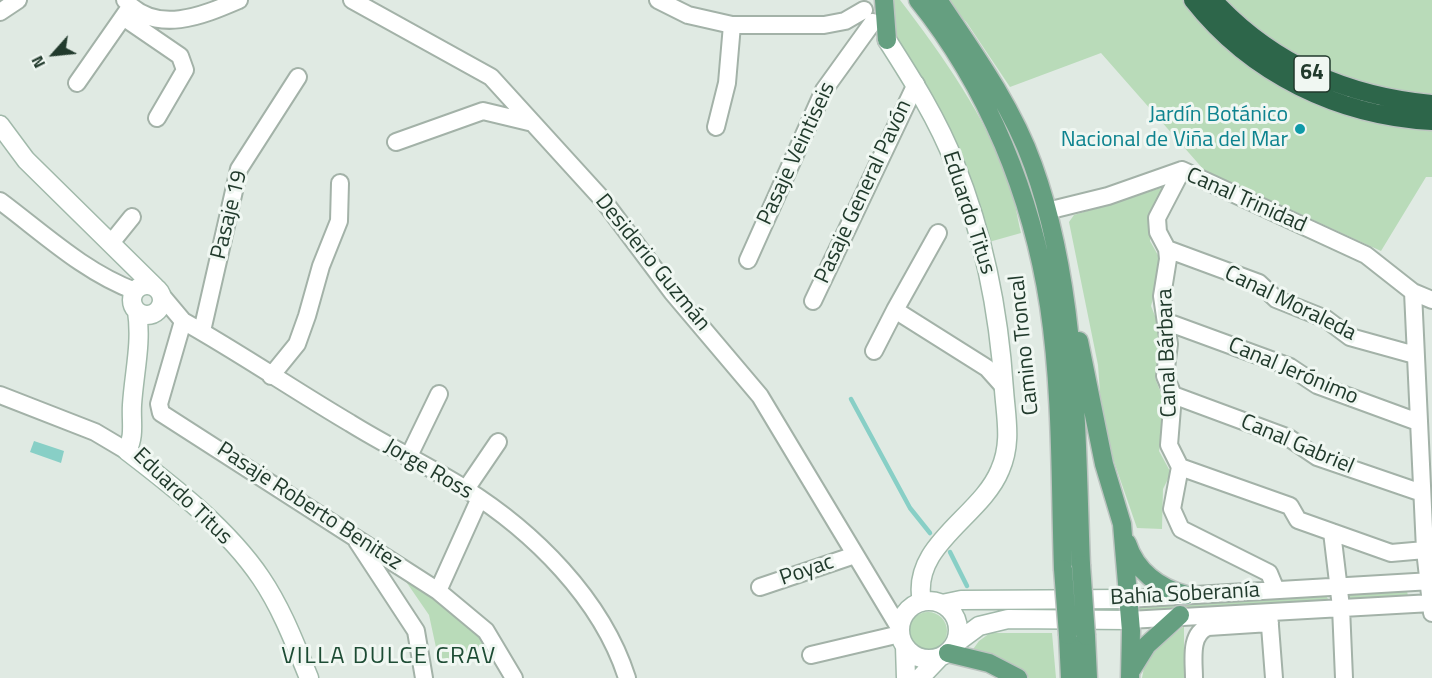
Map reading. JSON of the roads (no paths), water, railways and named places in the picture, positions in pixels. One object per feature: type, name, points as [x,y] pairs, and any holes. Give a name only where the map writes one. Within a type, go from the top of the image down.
[{"type":"highway","name":"64","points":[[1193,0],[1237,45],[1304,88],[1344,105],[1378,115],[1432,121]]},
{"type":"highway","name":"64","points":[[1213,0],[1259,43],[1306,72],[1371,95],[1432,104]]},
{"type":"main road","points":[[884,0],[887,40]]},
{"type":"main road","name":"Camino Troncal","points":[[918,0],[961,64],[994,123],[1017,176],[1042,267],[1049,307],[1056,382],[1063,569],[1070,678]]},
{"type":"main road","name":"Camino Troncal","points":[[938,0],[976,56],[1013,120],[1033,164],[1047,211],[1071,354],[1089,678]]},
{"type":"main road","points":[[1055,252],[1083,358],[1104,464],[1129,549],[1140,568],[1157,583],[1186,595]]},
{"type":"main road","points":[[1122,524],[1131,674]]},
{"type":"main road","points":[[1131,674],[1147,645],[1180,615]]},
{"type":"main road","points":[[947,651],[989,663],[1018,678]]},
{"type":"street","points":[[0,12],[18,0]]},
{"type":"street","points":[[126,8],[164,20],[187,19],[239,0]]},
{"type":"street","name":"Desiderio Guzmán","points":[[352,0],[491,77],[537,124],[603,200],[672,292],[760,396],[879,597],[902,631]]},
{"type":"street","points":[[658,0],[688,15],[732,25],[824,25],[844,21],[864,11]]},
{"type":"street","points":[[77,83],[126,8]]},
{"type":"street","points":[[126,8],[180,56],[184,64],[184,70],[157,118]]},
{"type":"street","name":"Eduardo Titus","points":[[864,11],[887,40],[916,84],[955,163],[981,241],[996,305],[1009,437],[1004,461],[986,495],[947,535],[929,560],[920,582],[922,602]]},
{"type":"street","name":"Pasaje Veintiseis","points":[[748,260],[824,90],[864,11]]},
{"type":"street","points":[[716,127],[727,83],[732,25]]},
{"type":"street","name":"Pasaje 19","points":[[202,331],[239,169],[298,77]]},
{"type":"street","name":"Pasaje General Pavón","points":[[813,301],[916,84]]},
{"type":"street","points":[[396,142],[483,111],[537,124]]},
{"type":"street","name":"Eduardo Titus","points":[[0,124],[26,160],[135,267],[148,300],[140,333],[132,408],[134,435],[127,451],[196,506],[260,577],[286,621],[309,678]]},
{"type":"street","name":"Canal Trinidad","points":[[1047,211],[1108,196],[1182,170],[1366,255],[1413,292],[1432,300]]},
{"type":"street","name":"Canal Bárbara","points":[[1180,467],[1169,445],[1173,395],[1165,376],[1169,344],[1162,296],[1167,272],[1167,249],[1158,232],[1157,218],[1182,170]]},
{"type":"street","points":[[271,376],[297,344],[321,266],[339,221],[340,183]]},
{"type":"street","name":"Jorge Ross","points":[[0,201],[88,268],[180,318],[271,376],[473,494],[520,528],[560,569],[602,625],[614,646],[627,678]]},
{"type":"street","points":[[111,243],[132,217]]},
{"type":"street","points":[[874,351],[938,233]]},
{"type":"street","name":"Canal Moraleda","points":[[1167,249],[1259,283],[1276,299],[1326,319],[1350,337],[1415,355]]},
{"type":"street","points":[[1413,292],[1425,550],[1430,581]]},
{"type":"street","points":[[895,310],[987,368],[1004,387]]},
{"type":"street","name":"Pasaje Roberto Benitez","points":[[180,318],[159,404],[161,413],[438,591],[486,631],[514,678]]},
{"type":"street","name":"Canal Jerónimo","points":[[1167,322],[1290,367],[1317,385],[1418,422]]},
{"type":"street","points":[[408,458],[439,394]]},
{"type":"street","points":[[0,395],[95,432],[127,451]]},
{"type":"street","name":"Canal Gabriel","points":[[1173,395],[1289,438],[1317,457],[1422,493]]},
{"type":"street","points":[[438,591],[473,494],[498,442]]},
{"type":"street","points":[[1276,590],[1269,573],[1188,532],[1176,523],[1172,509],[1180,467],[1290,506],[1298,520],[1391,553],[1425,550]]},
{"type":"street","points":[[1332,532],[1341,607],[1344,678]]},
{"type":"street","points":[[351,533],[416,631],[424,678]]},
{"type":"street","name":"Poyac","points":[[760,587],[855,555]]},
{"type":"street","name":"Bahía Soberanía","points":[[942,604],[962,600],[1127,598],[1430,581],[1432,606],[1341,607],[1269,616],[1180,615],[1129,620],[1008,619],[979,626],[947,651]]},
{"type":"street","points":[[906,678],[902,631],[922,602],[942,604],[957,620],[947,651],[920,678]]},
{"type":"street","points":[[1194,678],[1195,640],[1203,628],[1269,616],[1274,678]]},
{"type":"street","points":[[902,631],[914,656],[926,660],[947,651]]},
{"type":"street","points":[[811,655],[902,631]]},
{"type":"water","points":[[34,441],[64,451],[61,463],[30,452]]},
{"type":"waterway","points":[[851,399],[910,508],[930,533]]},
{"type":"waterway","points":[[950,552],[967,586]]},
{"type":"place","name":"Jardín Botánico Nacional de Viña del Mar","points":[[1300,129]]},
{"type":"district","name":"VILLA DULCE CRAV","points":[[389,657]]}]
